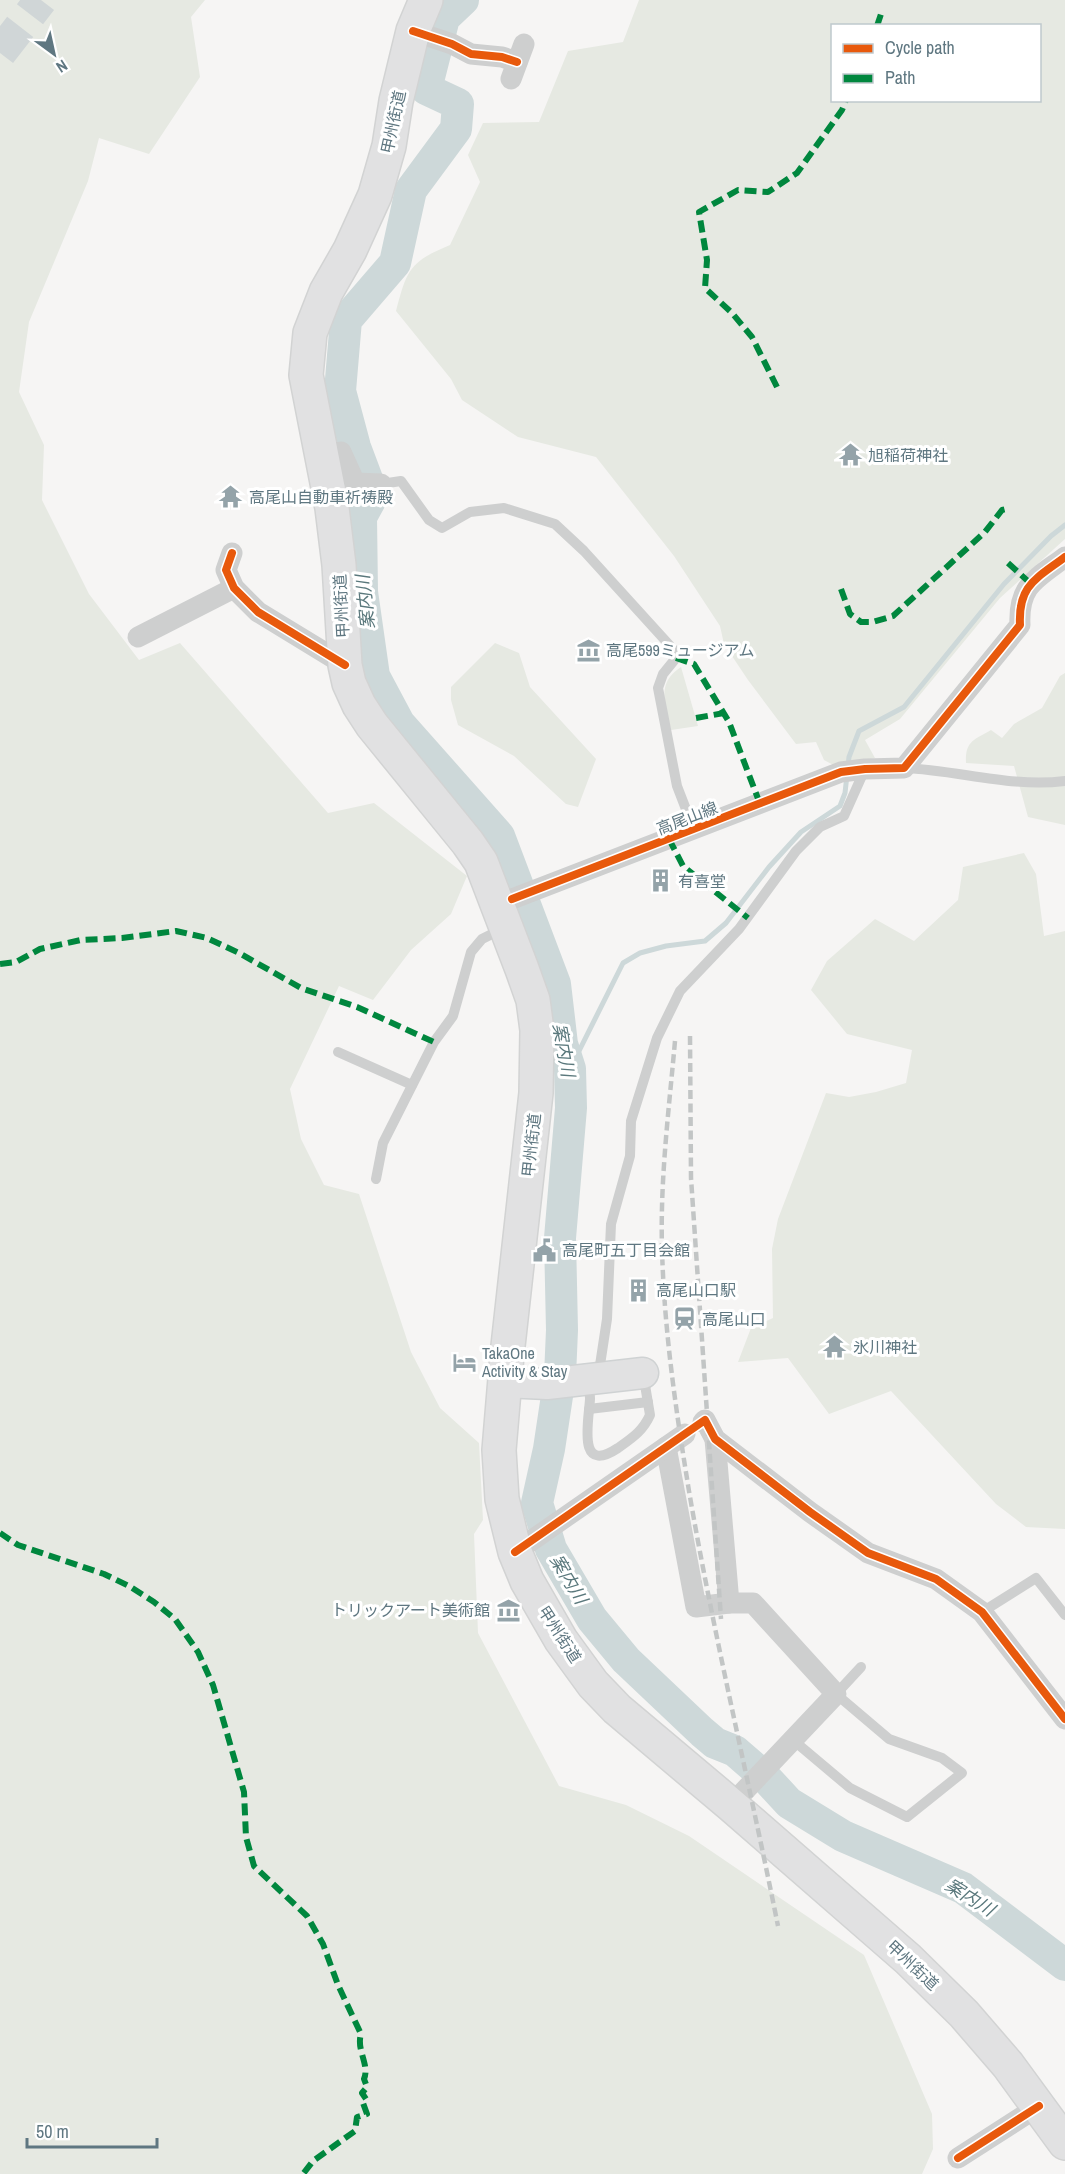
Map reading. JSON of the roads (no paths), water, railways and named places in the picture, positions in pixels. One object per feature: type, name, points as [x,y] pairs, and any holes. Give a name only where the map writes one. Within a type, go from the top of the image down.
[{"type":"highway","name":"甲州街道","points":[[426,0],[421,34],[396,100],[389,146],[375,195],[350,250],[326,292],[310,333],[306,375],[332,508],[339,565],[345,665],[354,694],[372,724],[482,862],[507,908],[532,1000],[537,1040],[536,1093],[504,1382],[499,1450],[499,1477],[522,1547],[527,1581],[561,1640],[593,1684],[618,1709],[737,1798],[908,1959],[964,2014],[1008,2065],[1065,2143]]},
{"type":"street","points":[[421,34],[452,44],[471,54],[502,57],[517,62]]},
{"type":"street","points":[[322,455],[341,452],[355,483],[381,484]]},
{"type":"street","points":[[232,553],[225,570],[234,588],[258,612],[345,665]]},
{"type":"street","points":[[904,768],[1020,625],[1020,607],[1030,583],[1065,557]]},
{"type":"street","points":[[138,637],[234,588]]},
{"type":"street","name":"高尾山線","points":[[507,908],[543,887],[855,770],[904,768]]},
{"type":"street","points":[[504,1382],[645,1387]]},
{"type":"street","points":[[729,1603],[709,1430],[810,1512],[868,1553],[936,1579],[982,1612],[1065,1718]]},
{"type":"street","points":[[522,1547],[685,1434]]},
{"type":"street","points":[[666,1447],[696,1607],[753,1603],[836,1694],[737,1798]]},
{"type":"street","points":[[958,2158],[1039,2106]]},
{"type":"lane","points":[[381,484],[401,481],[429,520],[442,528],[470,512],[504,508],[555,524],[584,551],[666,641],[673,649],[676,658],[663,674],[658,688],[677,786],[694,830]]},
{"type":"lane","name":"高尾山線","points":[[904,768],[927,769],[1017,782],[1060,782]]},
{"type":"lane","points":[[645,1387],[650,1415],[639,1434],[609,1454],[593,1453],[588,1446],[586,1432],[590,1384],[607,1319],[611,1224],[630,1156],[631,1121],[657,1038],[680,991],[739,929],[796,851],[820,827],[844,816],[855,770]]},
{"type":"lane","points":[[1060,782],[1065,791]]},
{"type":"lane","points":[[376,1179],[383,1143],[434,1042],[453,1016],[471,951],[507,908]]},
{"type":"lane","points":[[338,1052],[412,1085]]},
{"type":"lane","points":[[982,1612],[1036,1578],[1065,1615]]},
{"type":"lane","points":[[793,1740],[850,1788],[907,1817],[962,1773],[942,1758],[889,1738],[836,1694],[861,1666]]},
{"type":"waterway","name":"案内川","points":[[463,0],[444,18],[426,89],[458,104],[456,129],[411,190],[395,263],[346,320],[340,391],[355,447],[373,495],[361,517],[362,592],[374,676],[399,723],[499,836],[555,984],[562,1044],[570,1069],[571,1108],[560,1238],[562,1330],[560,1376],[549,1449],[537,1503],[551,1549],[592,1619],[626,1660],[702,1732],[715,1743],[735,1751],[765,1777],[789,1803],[843,1836],[963,1888],[1065,1965]]},
{"type":"waterway","points":[[848,766],[859,731],[904,707],[1004,584],[1051,536],[1065,525]]},
{"type":"waterway","points":[[570,1069],[623,963],[640,953],[666,946],[705,941],[726,923],[769,867],[801,832],[840,806],[845,793],[847,775]]},
{"type":"tunnel","points":[[0,53],[41,0]]},
{"type":"railway","points":[[690,1036],[691,1178],[721,1619]]},
{"type":"railway","points":[[675,1041],[662,1196],[663,1279],[671,1370],[699,1546],[778,1926]]},
{"type":"place","name":"旭稲荷神社","points":[[850,455]]},
{"type":"place","name":"高尾山自動車祈祷殿","points":[[231,497]]},
{"type":"place","name":"高尾599ミュージアム","points":[[588,650]]},
{"type":"place","name":"有喜堂","points":[[660,881]]},
{"type":"place","name":"高尾町五丁目会館","points":[[544,1250]]},
{"type":"place","name":"高尾山口駅","points":[[638,1290]]},
{"type":"place","name":"高尾山口","points":[[684,1319]]},
{"type":"place","name":"氷川神社","points":[[835,1347]]},
{"type":"place","name":"TakaOne Activity & Stay","points":[[464,1362]]},
{"type":"place","name":"トリックアート美術館","points":[[508,1610]]}]
